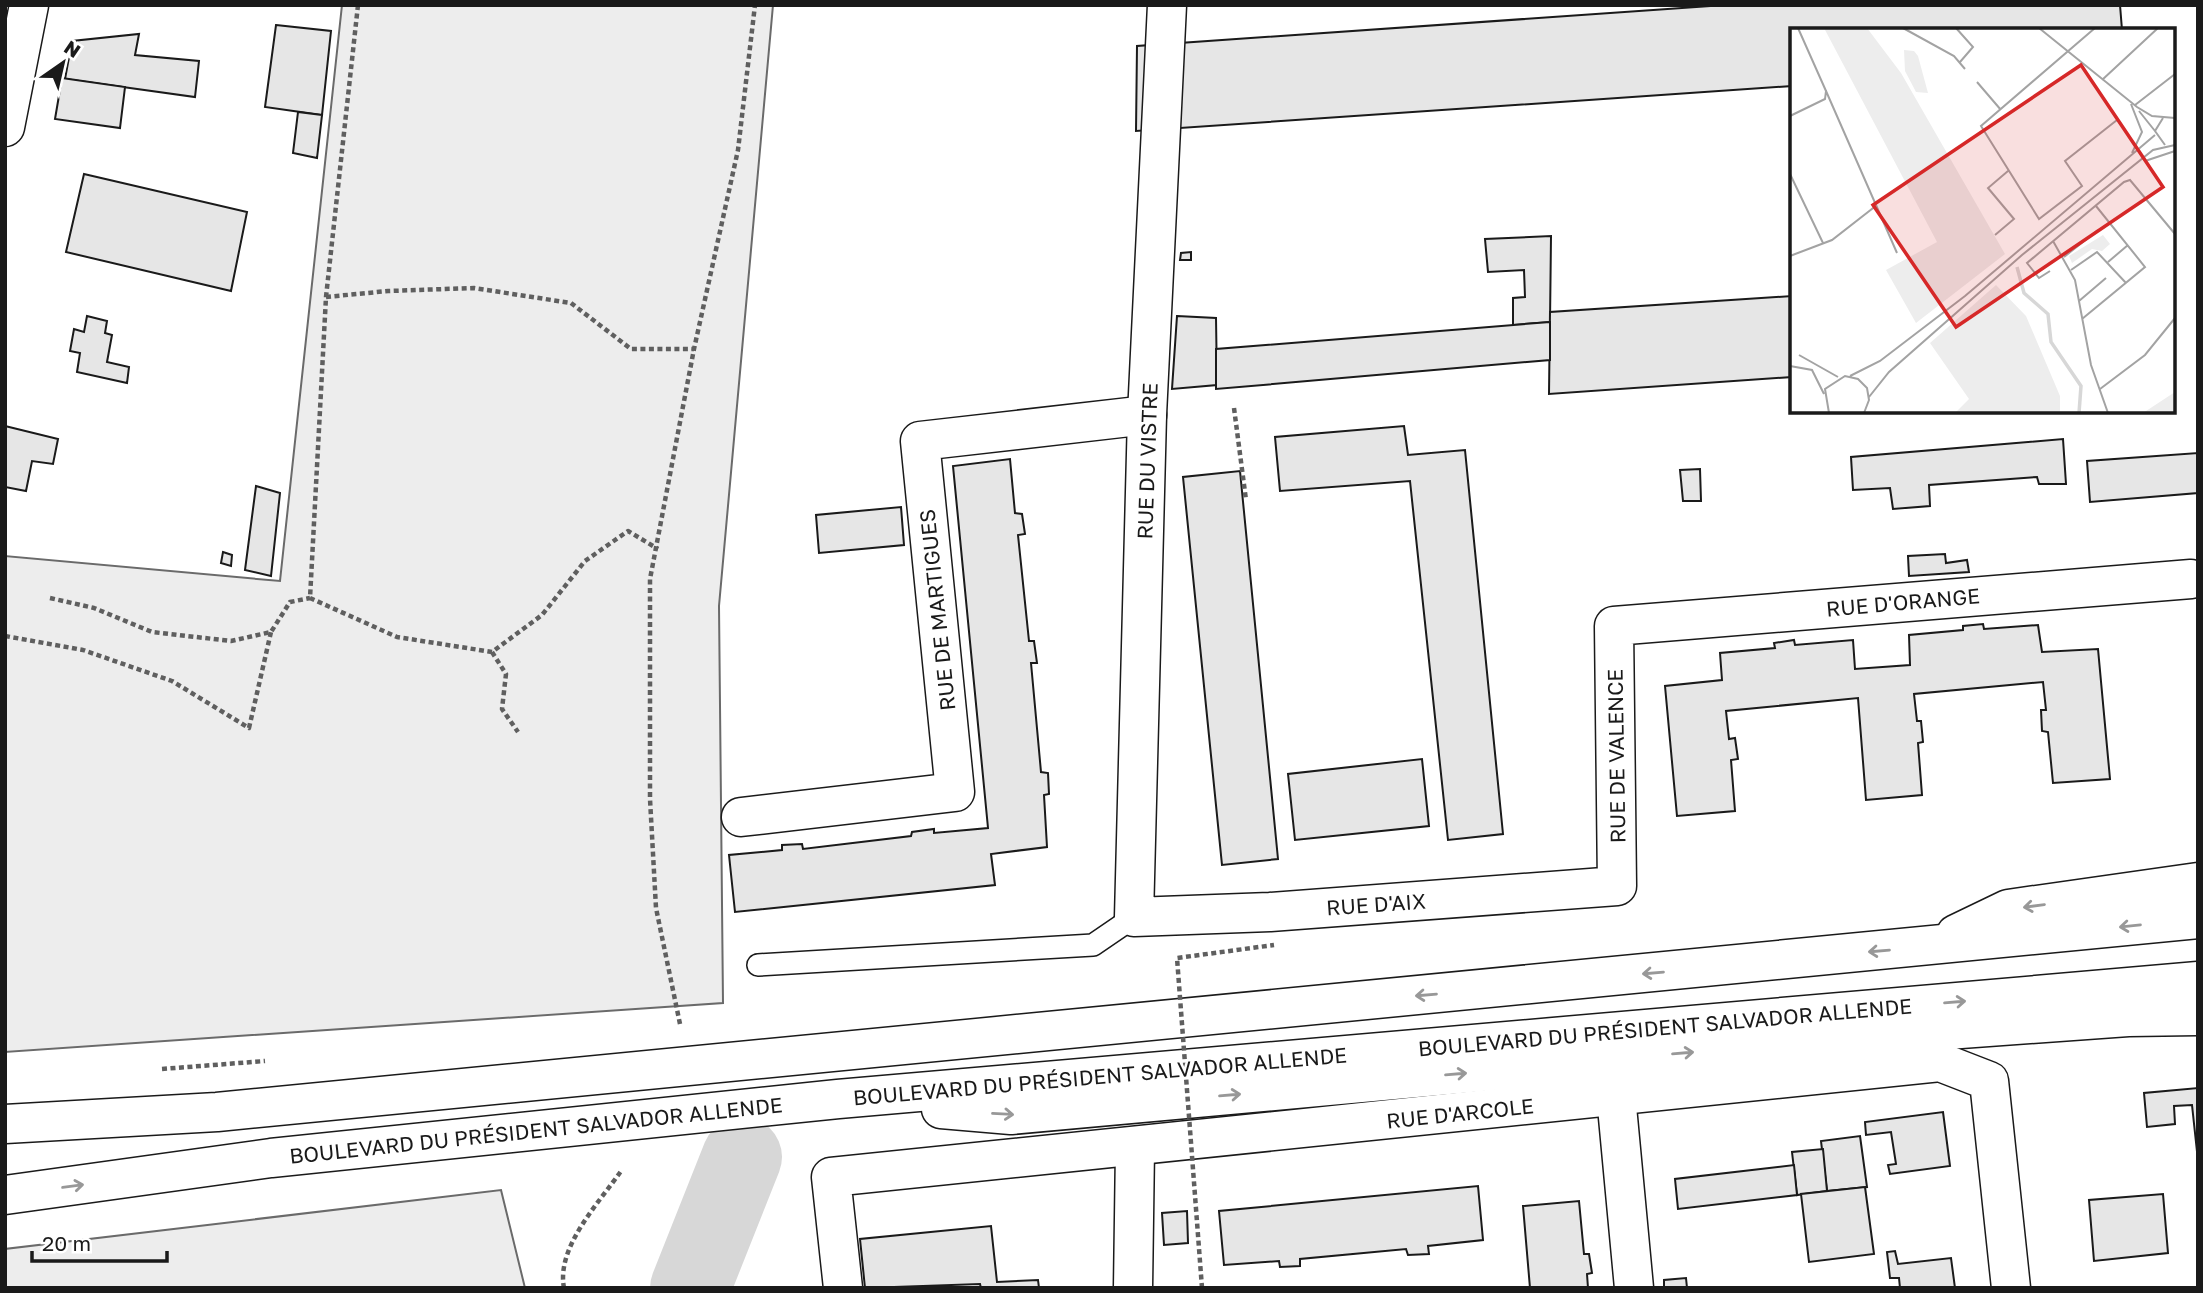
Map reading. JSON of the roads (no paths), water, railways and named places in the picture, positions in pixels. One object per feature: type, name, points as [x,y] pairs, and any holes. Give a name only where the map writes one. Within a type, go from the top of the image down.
[{"type":"main road","name":"RUE DU VISTRE","points":[[1135,917],[1147,415],[1167,5]]},
{"type":"main road","points":[[5,127],[20,16]]},
{"type":"main road","name":"RUE DE MARTIGUES","points":[[741,817],[955,792],[920,441],[1147,415]]},
{"type":"main road","name":"RUE D'ORANGE","points":[[1615,626],[2191,579]]},
{"type":"main road","name":"RUE DE VALENCE","points":[[1615,626],[1617,886]]},
{"type":"main road","points":[[1931,946],[2008,909],[2198,882]]},
{"type":"main road","name":"RUE D'AIX","points":[[1135,917],[1270,912],[1617,886]]},
{"type":"main road","points":[[5,1124],[217,1112],[2198,919]]},
{"type":"main road","name":"BOULEVARD DU PRÉSIDENT SALVADOR ALLENDE","points":[[5,1195],[271,1158],[838,1099],[2198,981]]},
{"type":"main road","points":[[838,1099],[1011,1115],[1919,1032],[2128,1017],[2198,1016]]},
{"type":"main road","name":"RUE D'ARCOLE","points":[[843,1288],[831,1177],[1135,1148],[1940,1062],[1989,1081],[2011,1288]]},
{"type":"main road","points":[[1616,1096],[1634,1288]]},
{"type":"main road","points":[[1133,1288],[1135,1148]]},
{"type":"lane","points":[[758,965],[1093,945],[1135,917]]},
{"type":"waterway","points":[[690,1288],[742,1157]]}]
